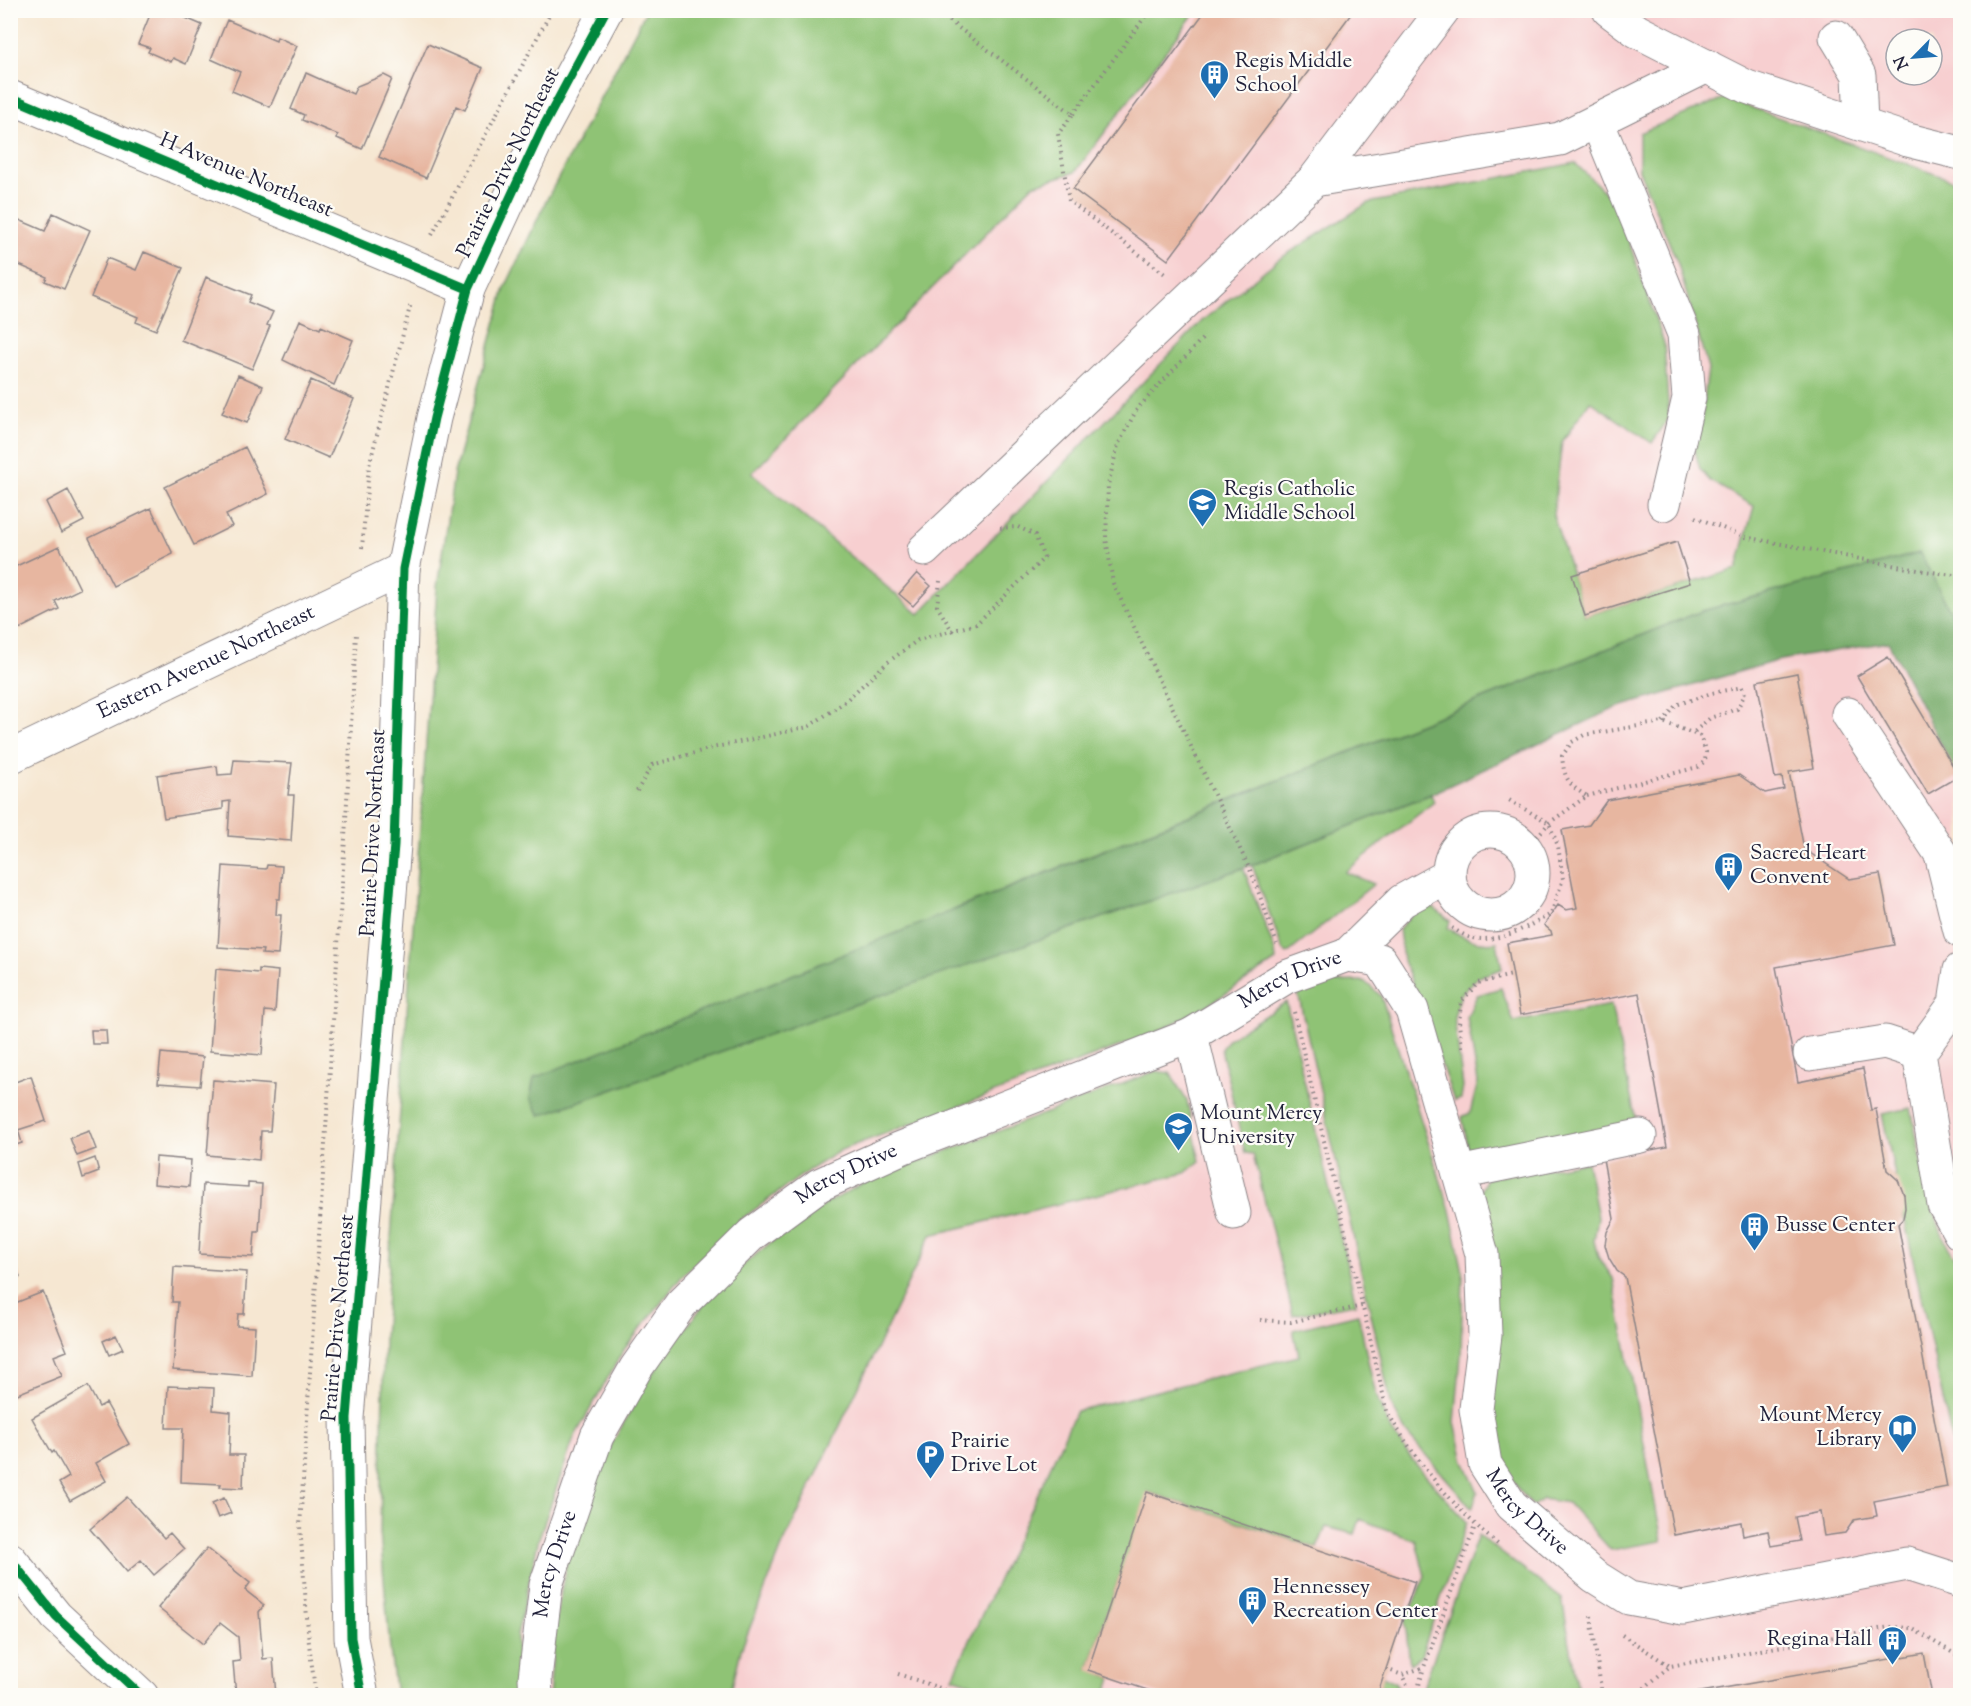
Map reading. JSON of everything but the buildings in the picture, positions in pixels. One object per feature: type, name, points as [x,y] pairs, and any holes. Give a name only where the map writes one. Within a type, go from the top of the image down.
[{"type":"street","name":"Prairie Drive Northeast","points":[[362,1695],[351,1638],[347,1418],[394,845],[403,569],[434,418],[468,289],[541,131],[606,10]]},
{"type":"street","points":[[924,550],[1314,180],[1443,10]]},
{"type":"street","points":[[1609,10],[1637,31],[1747,87],[1908,140],[1960,153]]},
{"type":"street","points":[[1836,37],[1859,75],[1861,124]]},
{"type":"street","points":[[1314,180],[1560,139],[1707,66]]},
{"type":"street","name":"H Avenue Northeast","points":[[10,97],[468,289]]},
{"type":"street","points":[[1597,121],[1684,334],[1689,398],[1664,504]]},
{"type":"street","name":"Eastern Avenue Northeast","points":[[10,757],[403,569]]},
{"type":"street","points":[[1848,714],[1941,854],[1960,931]]},
{"type":"street","points":[[1492,831],[1505,833],[1517,840],[1526,850],[1531,863],[1532,876],[1528,892],[1512,909],[1490,915],[1476,912],[1461,902],[1453,890],[1449,875],[1450,861],[1459,845],[1477,832],[1492,831]]},
{"type":"street","points":[[1347,955],[1402,901],[1449,875]]},
{"type":"street","name":"Mercy Drive","points":[[536,1695],[535,1678],[546,1585],[597,1436],[636,1368],[681,1304],[752,1234],[819,1185],[901,1148],[1191,1035],[1286,977],[1347,955],[1380,960],[1412,1010],[1482,1254],[1485,1335],[1476,1409],[1485,1464],[1511,1505],[1594,1575],[1629,1598],[1683,1608],[1907,1564],[1960,1581]]},
{"type":"street","points":[[1960,970],[1955,1004],[1919,1053],[1944,1205],[1960,1233]]},
{"type":"street","points":[[1191,1035],[1234,1213]]},
{"type":"street","points":[[1810,1054],[1885,1042],[1919,1053]]},
{"type":"street","points":[[1458,1173],[1640,1136]]},
{"type":"street","points":[[10,1559],[56,1616],[142,1695]]},
{"type":"path","points":[[430,237],[552,10]]},
{"type":"path","points":[[935,10],[1073,114]]},
{"type":"path","points":[[1150,10],[1058,134],[1069,201],[1193,295]]},
{"type":"path","points":[[362,552],[369,466],[412,297]]},
{"type":"path","points":[[1207,334],[1137,409],[1118,445],[1108,485],[1106,538],[1113,583],[1252,874],[1282,957],[1387,1411],[1404,1442],[1475,1526],[1414,1695]]},
{"type":"path","points":[[1664,504],[1745,537],[1960,576]]},
{"type":"path","points":[[637,791],[652,765],[712,748],[808,727],[842,704],[888,662],[918,640],[976,624],[1044,558],[1035,535],[1018,527],[996,529]]},
{"type":"path","points":[[947,573],[940,582],[937,606],[953,632]]},
{"type":"path","points":[[316,1695],[309,1644],[300,1526],[345,838],[356,633]]},
{"type":"path","points":[[1663,722],[1676,705],[1712,693],[1742,687],[1745,694],[1737,709],[1710,718],[1693,733]]},
{"type":"path","points":[[1526,850],[1549,823],[1587,796],[1698,767],[1705,761],[1706,752],[1700,736],[1663,722],[1584,735],[1572,742],[1562,756],[1563,773],[1572,787],[1587,796]]},
{"type":"path","points":[[1452,928],[1468,937],[1488,939],[1517,932],[1551,914],[1563,879],[1558,846],[1549,823],[1509,800]]},
{"type":"path","points":[[1464,1057],[1459,1024],[1461,1002],[1478,983],[1512,975]]},
{"type":"path","points":[[1260,1320],[1291,1322],[1362,1306]]},
{"type":"path","points":[[1601,1621],[1591,1614],[1602,1695]]},
{"type":"path","points":[[1635,1695],[1670,1666],[1890,1627],[1911,1628],[1960,1657]]},
{"type":"path","points":[[1621,1634],[1670,1666]]},
{"type":"path","points":[[1401,1675],[1424,1667]]},
{"type":"path","points":[[1386,1669],[1401,1675],[1414,1695]]},
{"type":"path","points":[[898,1674],[964,1695]]},
{"type":"shaded area","points":[[646,11],[1960,11],[1960,1695],[396,1696],[380,1533],[384,1337],[437,587],[454,473],[505,288],[546,201]]},
{"type":"green space","name":"Regis Catholic Middle School","points":[[646,11],[1196,11],[1075,172],[1033,185],[752,473],[919,614],[1203,320],[1279,259],[1368,203],[1575,163],[1615,202],[1664,343],[1669,418],[1652,443],[1590,401],[1562,442],[1553,515],[1585,616],[1737,569],[1754,506],[1710,481],[1700,469],[1695,451],[1708,369],[1678,264],[1639,170],[1639,133],[1725,98],[1960,183],[1960,630],[1920,553],[1702,611],[958,908],[540,1115],[1243,867],[1275,951],[1276,961],[1208,1005],[1155,1033],[841,1150],[809,1170],[743,1218],[683,1275],[623,1351],[574,1438],[539,1538],[517,1635],[517,1695],[396,1696],[380,1533],[384,1337],[437,587],[454,473],[505,288],[546,201]]},
{"type":"green space","points":[[1920,553],[1960,630],[1960,781],[1888,642],[1776,661],[1616,708],[1431,794],[1252,865],[540,1115],[530,1098],[534,1078],[1702,611]]},
{"type":"green space","points":[[1431,794],[1434,802],[1345,872],[1374,884],[1287,954],[1282,948],[1252,865]]},
{"type":"green space","points":[[1434,908],[1450,921],[1448,928],[1460,935],[1477,942],[1497,942],[1502,969],[1478,977],[1461,994],[1454,1017],[1463,1087],[1461,1099],[1454,1101],[1403,961],[1399,929],[1416,910]]},
{"type":"green space","points":[[1364,981],[1381,996],[1450,1210],[1463,1272],[1461,1355],[1455,1422],[1464,1461],[1478,1492],[1472,1508],[1404,1430],[1391,1403],[1298,993],[1313,982]]},
{"type":"green space","points":[[1501,988],[1514,1022],[1611,1005],[1637,1125],[1480,1160],[1469,1153],[1462,1117],[1470,1113],[1478,1082],[1467,1017],[1477,995]]},
{"type":"green space","points":[[1286,1002],[1356,1304],[1293,1315],[1253,1154],[1245,1153],[1221,1049],[1228,1039]]},
{"type":"green space","points":[[1156,1071],[1170,1073],[1187,1101],[1200,1161],[1185,1173],[931,1235],[782,1547],[741,1650],[730,1695],[549,1696],[556,1618],[569,1551],[606,1454],[650,1377],[701,1308],[737,1270],[798,1220],[863,1183]]},
{"type":"green space","points":[[1911,1108],[1934,1212],[1950,1250],[1960,1263],[1960,1479],[1882,1114]]},
{"type":"green space","points":[[1587,1162],[1598,1217],[1594,1241],[1598,1257],[1613,1278],[1662,1541],[1611,1550],[1568,1503],[1542,1499],[1533,1506],[1519,1491],[1494,1447],[1481,1190],[1487,1178]]},
{"type":"green space","points":[[1358,1314],[1371,1373],[1384,1416],[1417,1465],[1467,1522],[1421,1656],[1410,1664],[1405,1622],[1425,1576],[1416,1541],[1360,1519],[1355,1534],[1326,1527],[1317,1548],[1148,1492],[1088,1669],[1112,1678],[1106,1695],[1007,1695],[953,1677],[1076,1411],[1299,1356],[1293,1330]]},
{"type":"green space","points":[[1478,1535],[1562,1599],[1579,1695],[1424,1695],[1424,1685]]},
{"type":"green space","points":[[1383,1676],[1395,1682],[1402,1695],[1377,1696]]},
{"type":"cycle path","points":[[362,1696],[351,1638],[347,1418],[394,845],[403,569],[434,418],[468,289],[541,131],[606,10]]},
{"type":"cycle path","points":[[10,97],[468,289]]},
{"type":"cycle path","points":[[10,1559],[56,1616],[142,1696]]},
{"type":"place","name":"Regis Middle School","points":[[1214,100]]},
{"type":"place","name":"Regis Catholic Middle School","points":[[1203,528]]},
{"type":"place","name":"Sacred Heart Convent","points":[[1729,892]]},
{"type":"place","name":"Mount Mercy University","points":[[1179,1152]]},
{"type":"place","name":"Busse Center","points":[[1755,1252]]},
{"type":"place","name":"Mount Mercy Library","points":[[1903,1454]]},
{"type":"place","name":"Prairie Drive Lot","points":[[930,1480]]},
{"type":"place","name":"Hennessey Recreation Center","points":[[1252,1626]]},
{"type":"place","name":"Regina Hall","points":[[1893,1666]]}]
